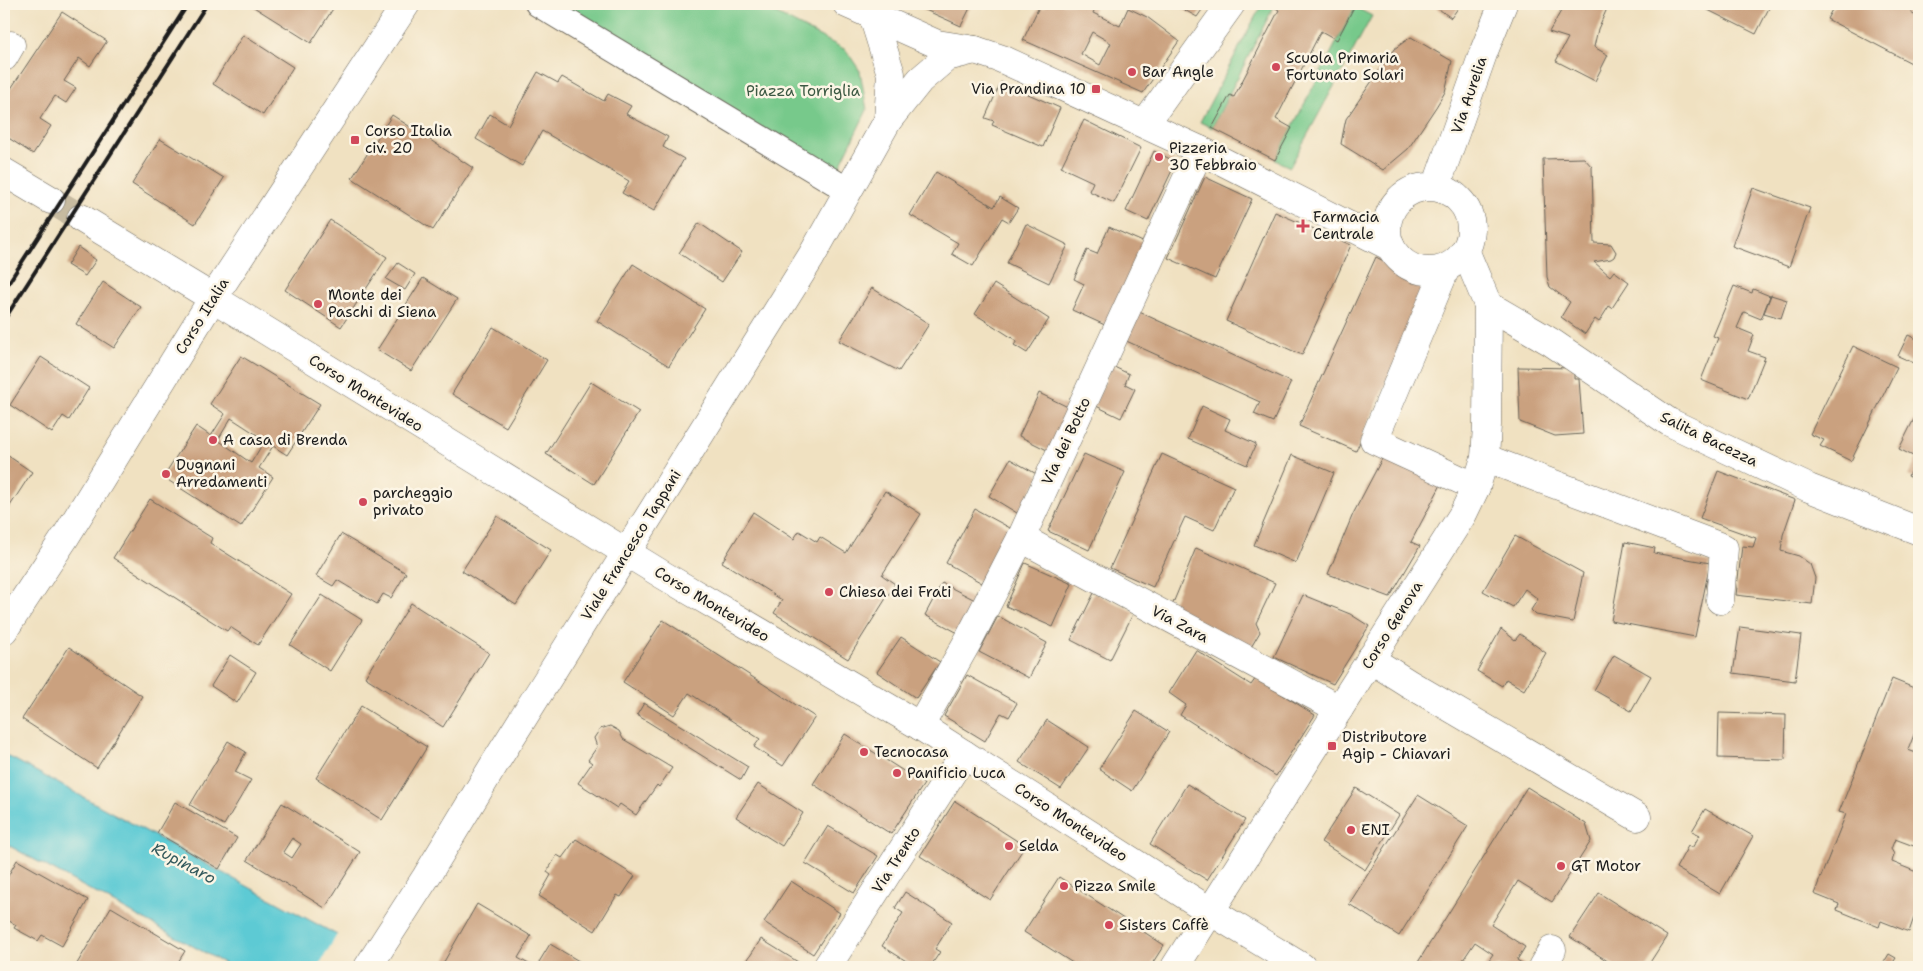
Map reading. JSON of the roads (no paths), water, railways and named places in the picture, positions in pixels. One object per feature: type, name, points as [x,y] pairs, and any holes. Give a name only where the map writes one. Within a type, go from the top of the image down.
[{"type":"main road","name":"Corso Italia","points":[[4,630],[66,536],[213,298],[406,4]]},
{"type":"main road","points":[[846,4],[937,44],[975,50],[1002,59],[1200,150],[1391,247]]},
{"type":"main road","points":[[1145,124],[1231,4]]},
{"type":"main road","name":"Via Aurelia","points":[[1436,188],[1484,51],[1504,4]]},
{"type":"main road","name":"Viale Francesco Tappani","points":[[872,16],[891,74],[888,120]]},
{"type":"main road","name":"Viale Francesco Tappani","points":[[372,960],[811,257],[888,120],[920,80],[947,57],[975,50]]},
{"type":"main road","name":"Via dei Botto","points":[[920,726],[968,641],[1021,538],[1200,150]]},
{"type":"main road","points":[[4,172],[51,200]]},
{"type":"main road","points":[[1455,259],[1433,271],[1420,270],[1408,265],[1398,257],[1391,247],[1387,232],[1389,217],[1396,203],[1407,193],[1421,188],[1436,188],[1449,192],[1459,200],[1467,211],[1471,224],[1470,237],[1455,259],[1374,440],[1476,487]]},
{"type":"main road","name":"Corso Montevideo","points":[[80,218],[627,553],[920,726],[1210,911],[1302,967]]},
{"type":"main road","name":"Corso Genova","points":[[1175,967],[1463,514],[1476,487],[1484,458],[1487,426],[1488,305],[1455,259]]},
{"type":"main road","name":"Salita Bacezza","points":[[1488,305],[1552,342],[1669,422],[1810,488],[1919,531]]},
{"type":"main road","points":[[1484,458],[1724,548],[1720,600]]},
{"type":"main road","name":"Via Zara","points":[[1021,538],[1339,709]]},
{"type":"main road","points":[[1370,659],[1637,817]]},
{"type":"main road","name":"Via Trento","points":[[827,967],[964,754]]},
{"type":"street","points":[[538,4],[849,191]]},
{"type":"water","name":"Rupinaro","points":[[4,754],[396,967],[231,967],[4,843]]},
{"type":"tunnel","points":[[51,200],[81,218]]},
{"type":"railway","points":[[4,290],[188,4]]},
{"type":"railway","points":[[4,320],[207,4]]},
{"type":"place","name":"Scuola Primaria Fortunato Solari","points":[[1276,67]]},
{"type":"place","name":"Bar Angle","points":[[1132,72]]},
{"type":"place","name":"Via Prandina 10","points":[[1096,89]]},
{"type":"place","name":"Corso Italia civ. 20","points":[[355,140]]},
{"type":"place","name":"Pizzeria 30 Febbraio","points":[[1159,157]]},
{"type":"place","name":"Farmacia Centrale","points":[[1303,226]]},
{"type":"place","name":"Monte dei Paschi di Siena","points":[[318,304]]},
{"type":"place","name":"A casa di Brenda","points":[[213,440]]},
{"type":"place","name":"Dugnani Arredamenti","points":[[166,474]]},
{"type":"place","name":"parcheggio privato","points":[[363,502]]},
{"type":"place","name":"Chiesa dei Frati","points":[[829,592]]},
{"type":"place","name":"Distributore Agip - Chiavari","points":[[1332,746]]},
{"type":"place","name":"Tecnocasa","points":[[864,752]]},
{"type":"place","name":"Panificio Luca","points":[[897,773]]},
{"type":"place","name":"ENI","points":[[1351,830]]},
{"type":"place","name":"Selda","points":[[1009,846]]},
{"type":"place","name":"GT Motor","points":[[1561,866]]},
{"type":"place","name":"Pizza Smile","points":[[1064,886]]},
{"type":"place","name":"Sisters Caffè","points":[[1109,925]]},
{"type":"park label","name":"Piazza Torriglia","points":[[803,91]]}]
